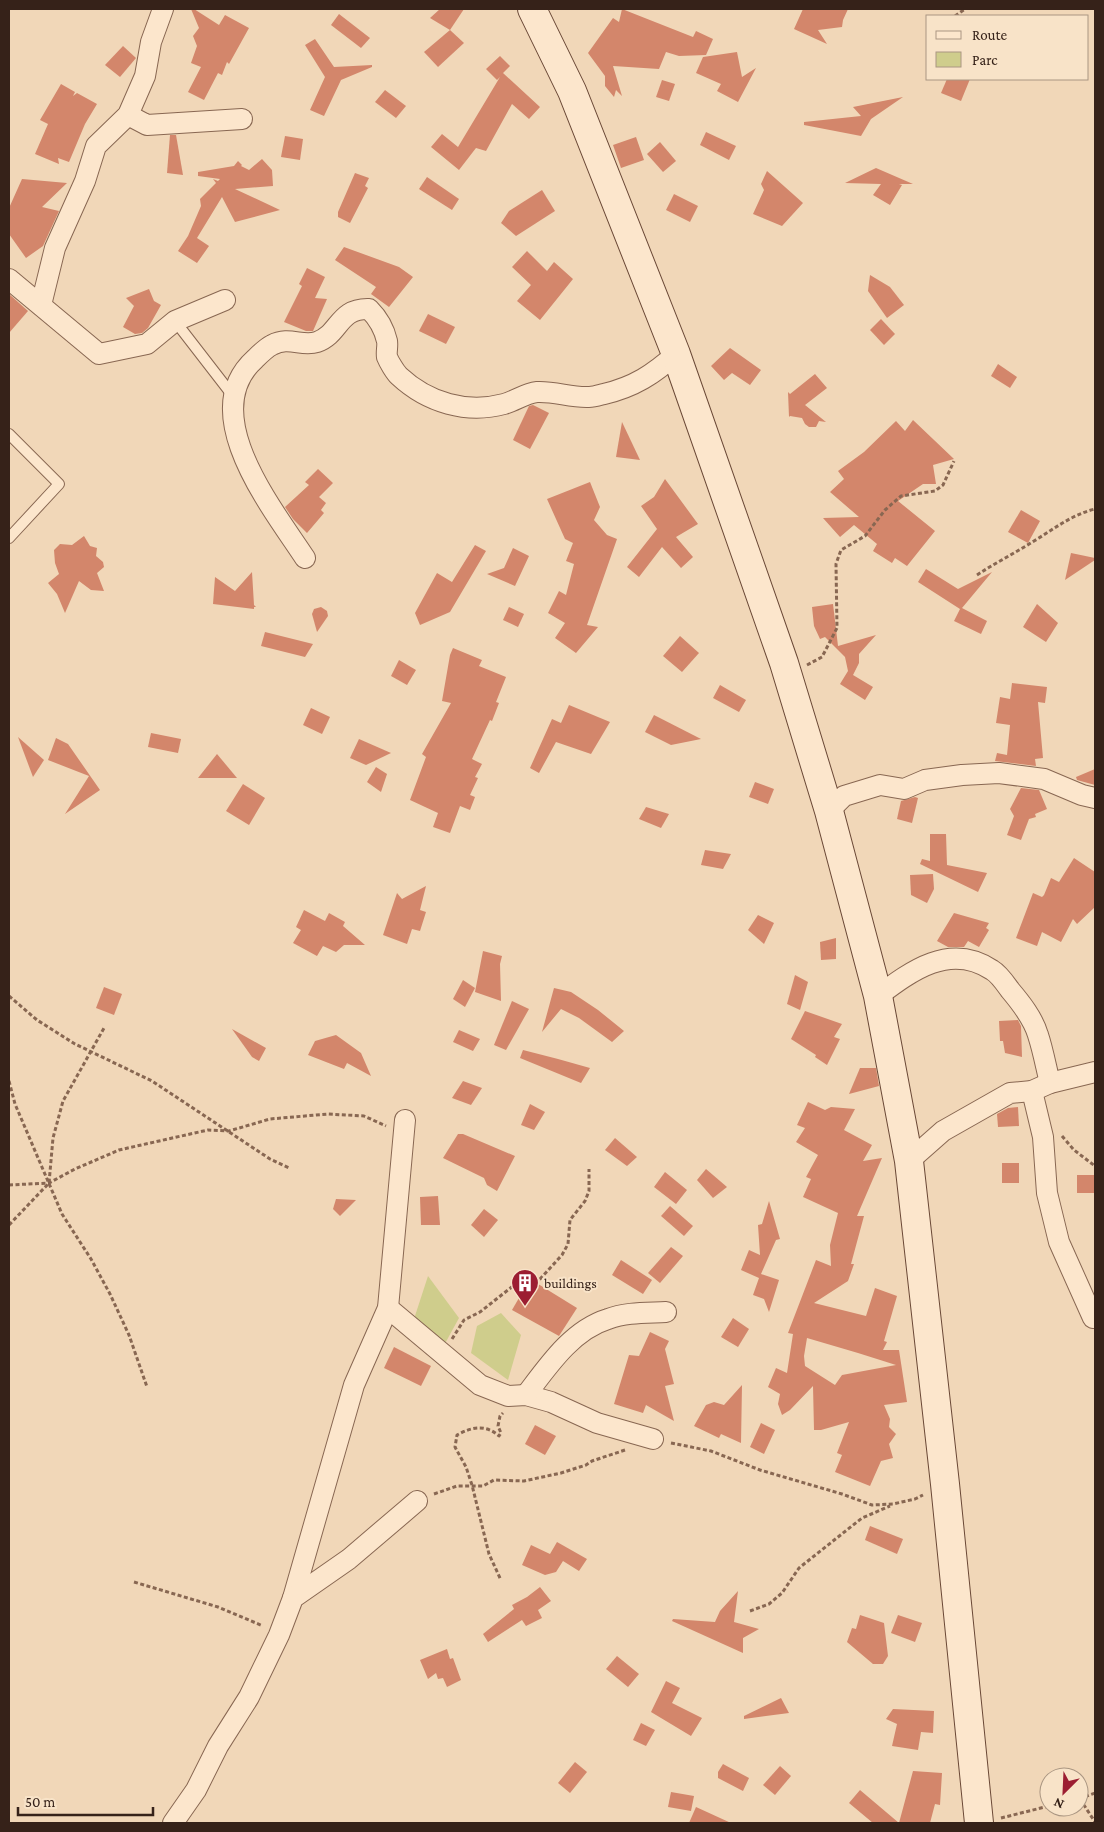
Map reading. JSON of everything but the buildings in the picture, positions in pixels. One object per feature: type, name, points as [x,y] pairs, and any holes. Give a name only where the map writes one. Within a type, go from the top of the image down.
[{"type":"main road","points":[[532,9],[572,91],[676,354],[784,663],[829,811],[878,996],[909,1161],[945,1484],[979,1823]]},
{"type":"street","points":[[41,305],[55,248],[85,180],[96,146],[128,116],[145,76],[150,42],[163,9]]},
{"type":"street","points":[[128,116],[147,125],[242,119]]},
{"type":"street","points":[[9,279],[99,354],[147,344],[175,321],[225,300]]},
{"type":"street","points":[[305,558],[262,490],[239,445],[232,416],[233,396],[239,378],[250,363],[270,346],[290,340],[301,343],[316,342],[328,335],[350,312],[359,309],[369,309],[379,318],[387,341],[388,357],[398,375],[422,394],[458,407],[486,409],[507,404],[534,392],[552,392],[591,398],[638,383],[662,367],[676,354]]},
{"type":"street","points":[[829,811],[844,796],[880,785],[904,789],[925,780],[999,773],[1044,779],[1082,795],[1095,798]]},
{"type":"street","points":[[878,996],[908,974],[930,963],[951,958],[974,961],[993,970],[1024,1006],[1038,1034],[1050,1083]]},
{"type":"street","points":[[909,1161],[943,1131],[1010,1093],[1032,1091],[1050,1083],[1095,1072]]},
{"type":"street","points":[[1032,1091],[1043,1137],[1047,1193],[1059,1242],[1094,1318]]},
{"type":"street","points":[[173,1823],[196,1790],[218,1746],[249,1697],[279,1635],[293,1598],[354,1385],[388,1308],[404,1127]]},
{"type":"street","points":[[388,1308],[480,1385],[508,1396],[526,1394],[551,1402],[597,1423],[653,1439]]},
{"type":"street","points":[[526,1394],[553,1359],[587,1329],[608,1318],[666,1312]]},
{"type":"street","points":[[293,1598],[349,1559],[417,1502]]},
{"type":"lane","points":[[175,321],[233,396]]},
{"type":"lane","points":[[9,434],[59,484],[9,538]]},
{"type":"path","points":[[784,663],[806,665],[822,657],[838,628],[836,564],[842,550],[864,536],[885,510],[901,496],[935,491],[943,485],[954,461]]},
{"type":"path","points":[[977,575],[1006,556],[1034,542],[1063,522],[1080,513],[1095,509]]},
{"type":"path","points":[[9,996],[37,1020],[75,1044],[152,1081],[270,1159],[289,1168]]},
{"type":"path","points":[[49,1183],[53,1138],[63,1101],[104,1028]]},
{"type":"path","points":[[9,1081],[15,1104],[62,1214],[91,1259],[110,1294],[129,1335],[147,1387]]},
{"type":"path","points":[[9,1224],[49,1183],[118,1150],[208,1130],[229,1132],[270,1119],[328,1114],[364,1116],[404,1127]]},
{"type":"path","points":[[444,1355],[464,1320],[480,1312],[513,1286],[528,1285],[540,1279],[562,1255],[568,1244],[570,1220],[585,1201],[589,1191],[589,1169]]},
{"type":"path","points":[[9,1185],[49,1183]]},
{"type":"path","points":[[500,1578],[488,1554],[466,1467],[455,1447],[457,1435],[466,1430],[485,1427],[499,1436],[501,1433],[498,1426],[500,1416],[526,1394]]},
{"type":"path","points":[[417,1502],[457,1486],[483,1486],[494,1480],[524,1481],[562,1473],[653,1439],[711,1451],[760,1470],[872,1504],[893,1504]]},
{"type":"path","points":[[750,1611],[769,1604],[782,1593],[799,1568],[862,1518],[893,1504],[915,1499],[945,1484]]},
{"type":"path","points":[[134,1582],[218,1607],[258,1623],[279,1635]]},
{"type":"path","points":[[979,1823],[1039,1808]]},
{"type":"green space","points":[[428,1276],[459,1318],[442,1349],[414,1319]]},
{"type":"green space","points":[[501,1313],[521,1335],[508,1380],[471,1353],[477,1326]]},
{"type":"place","name":"buildings","points":[[525,1307]]}]
